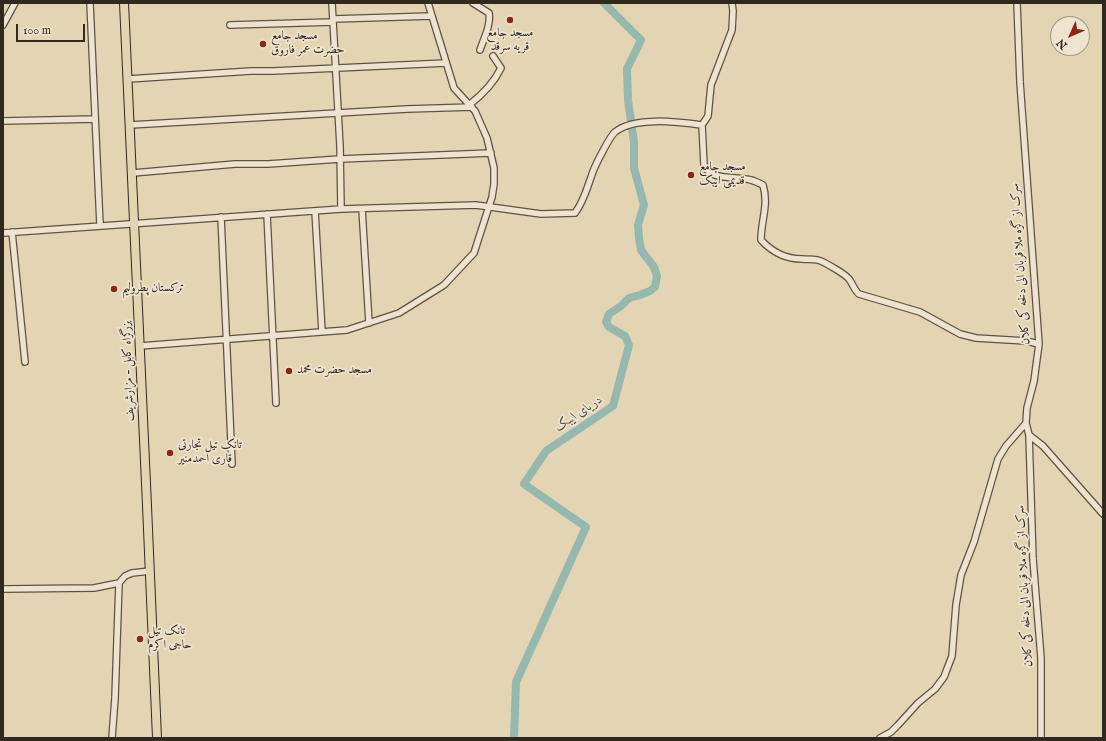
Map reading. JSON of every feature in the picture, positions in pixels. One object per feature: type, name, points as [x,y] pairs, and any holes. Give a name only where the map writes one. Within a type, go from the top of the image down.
[{"type":"highway","name":"بزرگراه کابل - مزارشریف","points":[[124,3],[136,223],[157,738]]},
{"type":"street","points":[[3,25],[15,3]]},
{"type":"street","points":[[90,3],[100,226]]},
{"type":"street","points":[[332,3],[340,159],[341,210]]},
{"type":"street","points":[[140,346],[347,330],[399,313],[444,285],[474,253],[489,206],[494,184],[494,168],[487,138],[475,111],[454,88],[428,3]]},
{"type":"street","points":[[473,3],[489,13],[488,26],[480,50]]},
{"type":"street","points":[[732,3],[732,30],[711,85],[708,116],[702,125],[703,153],[706,170],[711,174],[750,180],[763,185],[766,193],[766,204],[761,240],[768,248],[780,255],[802,260],[813,258],[822,262],[849,279],[855,291],[859,294],[920,312],[960,334],[976,338],[1026,341],[1039,344]]},
{"type":"street","name":"سرک از گزه ملا قربان الی دلخه کی کلان","points":[[1017,3],[1020,82],[1039,344],[1026,423],[1029,435],[1034,566],[1041,658],[1041,738]]},
{"type":"street","points":[[230,25],[432,16]]},
{"type":"street","points":[[130,125],[471,106],[492,82],[501,68],[493,56]]},
{"type":"street","points":[[128,79],[251,71],[446,62]]},
{"type":"street","points":[[3,121],[95,119]]},
{"type":"street","points":[[3,233],[315,211],[476,205],[541,214],[575,213],[581,204],[595,168],[614,132],[626,125],[638,123],[668,121],[702,125]]},
{"type":"street","points":[[133,173],[235,164],[268,164],[340,159],[491,154]]},
{"type":"street","points":[[362,209],[369,323]]},
{"type":"street","points":[[315,211],[322,332]]},
{"type":"street","points":[[267,214],[276,403]]},
{"type":"street","points":[[221,217],[232,464]]},
{"type":"street","points":[[12,232],[25,362]]},
{"type":"street","points":[[880,738],[891,732],[918,703],[935,689],[944,677],[952,656],[956,605],[961,575],[974,542],[998,459],[1006,446],[1026,423]]},
{"type":"street","points":[[1029,435],[1043,446],[1103,514]]},
{"type":"street","points":[[3,589],[94,588],[119,583],[125,576],[132,573],[150,570]]},
{"type":"street","points":[[112,738],[116,698],[119,583]]},
{"type":"waterway","name":"دریای ایبک","points":[[514,738],[516,682],[586,527],[524,484],[546,451],[613,406],[629,345],[625,336],[609,327],[606,322],[609,314],[621,306],[629,298],[650,291],[655,287],[657,276],[654,267],[641,250],[639,238],[638,225],[644,205],[634,168],[634,142],[628,100],[627,69],[641,40],[604,3]]},
{"type":"place","name":"مسجد جامع قریه سرقد","points":[[510,20]]},
{"type":"place","name":"مسجد جامع حضرت عمر فاروق","points":[[263,44]]},
{"type":"place","name":"مسجد جامع قدیمی ایبک","points":[[691,175]]},
{"type":"place","name":"ترکستان پطرولیم","points":[[114,289]]},
{"type":"place","name":"مسجد حضرت محمد","points":[[289,371]]},
{"type":"place","name":"تانک تیل تجارتی قاری احمدمنیر","points":[[170,453]]},
{"type":"place","name":"تانک تیل حاجی اکرم","points":[[140,639]]}]
